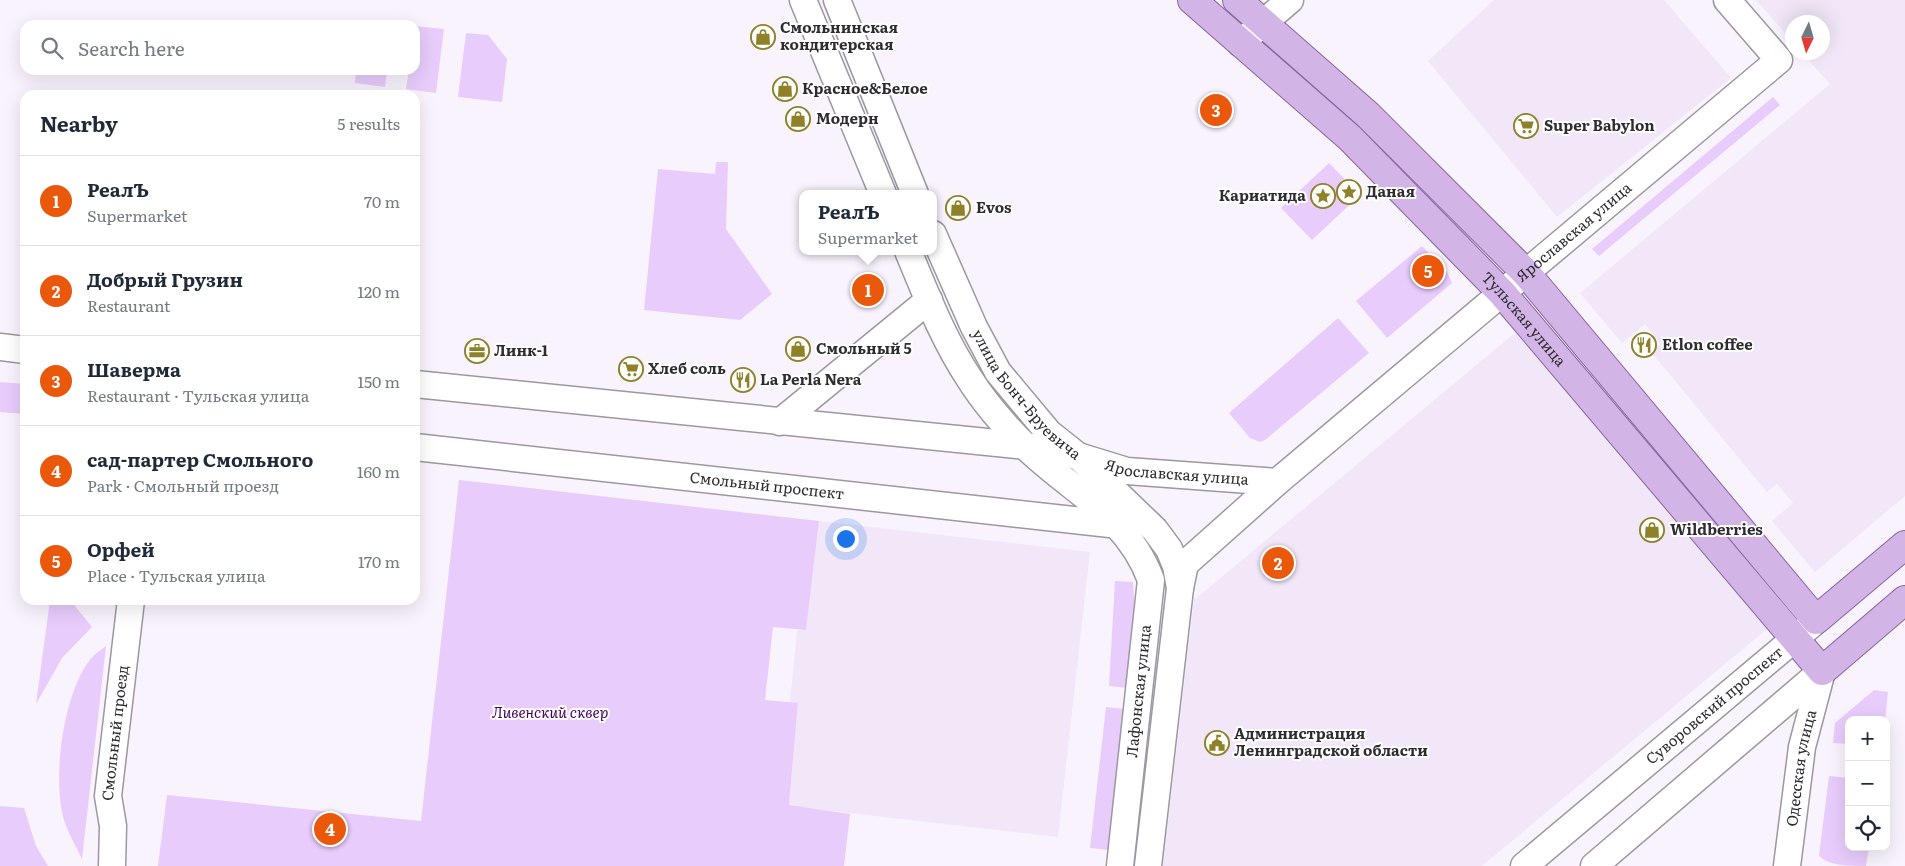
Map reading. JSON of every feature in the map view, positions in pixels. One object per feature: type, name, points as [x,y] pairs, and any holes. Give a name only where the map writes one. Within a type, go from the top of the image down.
[{"type":"main road","name":"Тульская улица","points":[[1192,0],[1350,138],[1502,293],[1822,671]]},
{"type":"main road","name":"Тульская улица","points":[[1237,0],[1368,115],[1526,274],[1816,620]]},
{"type":"main road","name":"Суворовский проспект","points":[[1816,620],[1905,545]]},
{"type":"main road","points":[[1822,671],[1905,600]]},
{"type":"street","points":[[802,0],[881,190]]},
{"type":"street","points":[[837,0],[913,190]]},
{"type":"street","points":[[1240,43],[1290,0]]},
{"type":"street","name":"Ярославская улица","points":[[1180,588],[1185,564],[1277,482],[1779,60],[1727,0]]},
{"type":"street","name":"улица Бонч-Бруевича","points":[[937,243],[974,327],[998,372],[1049,433],[1078,456],[1155,530]]},
{"type":"street","name":"улица Бонч-Бруевича","points":[[910,255],[952,350],[969,379],[1026,446],[1119,525]]},
{"type":"street","points":[[780,422],[929,300]]},
{"type":"street","points":[[0,347],[20,349]]},
{"type":"street","points":[[420,385],[1026,446],[1078,456]]},
{"type":"street","name":"Смольный проспект","points":[[420,448],[1119,525]]},
{"type":"street","name":"Ярославская улица","points":[[1078,456],[1128,471],[1277,482]]},
{"type":"street","name":"Лафонская улица","points":[[1119,525],[1144,562],[1151,580],[1120,866]]},
{"type":"street","name":"Лафонская улица","points":[[1148,866],[1180,588],[1176,566],[1169,549],[1155,530]]},
{"type":"street","name":"Смольный проезд","points":[[112,866],[113,826],[108,796],[130,605]]},
{"type":"street","name":"Суворовский проспект","points":[[1524,866],[1816,620]]},
{"type":"street","points":[[1594,866],[1822,671]]},
{"type":"street","name":"Одесская улица","points":[[1787,866],[1802,747],[1822,671]]},
{"type":"shaded area","points":[[1494,0],[1664,0],[1731,78],[1557,217],[1428,61]]},
{"type":"shaded area","points":[[1756,0],[1905,0],[1905,496],[1815,572],[1772,521],[1793,503],[1777,484],[1767,492],[1651,352],[1661,344],[1645,324],[1622,343],[1580,293],[1830,84],[1808,60],[1830,60],[1830,15],[1785,15],[1785,33]]},
{"type":"shaded area","points":[[1516,332],[1767,629],[1482,866],[1163,866],[1194,600]]},
{"type":"shaded area","points":[[819,521],[1090,552],[1058,837],[789,806],[798,704],[790,702],[797,630],[806,630]]},
{"type":"green space","points":[[420,27],[444,29],[436,93],[406,89],[408,75],[420,75]]},
{"type":"green space","points":[[466,33],[488,35],[507,59],[502,102],[458,97]]},
{"type":"green space","points":[[356,75],[386,75],[385,87],[355,83]]},
{"type":"green space","points":[[1773,97],[1780,105],[1599,256],[1592,249]]},
{"type":"green space","points":[[716,162],[728,162],[726,229],[772,294],[740,320],[644,310],[658,169],[715,174]]},
{"type":"green space","points":[[1329,163],[1360,195],[1312,240],[1281,208]]},
{"type":"green space","points":[[1422,246],[1447,272],[1452,283],[1387,338],[1356,301]]},
{"type":"green space","points":[[1338,318],[1369,353],[1265,440],[1260,442],[1250,438],[1229,413]]},
{"type":"green space","points":[[0,382],[20,384],[20,414],[0,412]]},
{"type":"green space","name":"Ливенский сквер","points":[[459,480],[819,521],[806,630],[773,627],[765,700],[798,703],[789,805],[850,814],[844,866],[158,866],[167,795],[421,821]]},
{"type":"green space","points":[[1115,581],[1133,582],[1135,611],[1127,688],[1109,686]]},
{"type":"green space","points":[[49,605],[74,605],[92,627],[62,658],[36,704]]},
{"type":"green space","points":[[106,646],[82,859],[64,820],[61,803],[59,782],[62,738],[72,695],[80,676],[91,659]]},
{"type":"green space","points":[[1874,690],[1888,692],[1885,716],[1845,716],[1845,744],[1833,743],[1835,723]]},
{"type":"green space","points":[[1106,707],[1124,709],[1108,850],[1090,848]]},
{"type":"green space","points":[[1829,776],[1845,778],[1845,851],[1868,851],[1866,866],[1833,863],[1822,859],[1819,855]]},
{"type":"green space","points":[[0,806],[24,808],[36,846],[48,866],[0,866]]},
{"type":"place","name":"Смольнинская кондитерская","points":[[763,37]]},
{"type":"place","name":"Красное&Белое","points":[[785,89]]},
{"type":"place","name":"Шаверма","points":[[1216,110]]},
{"type":"place","name":"Модерн","points":[[798,119]]},
{"type":"place","name":"Super Babylon","points":[[1526,126]]},
{"type":"place","name":"Даная","points":[[1349,192]]},
{"type":"place","name":"Кариатида","points":[[1323,196]]},
{"type":"place","name":"Evos","points":[[958,208]]},
{"type":"place","name":"Орфей","points":[[1428,271]]},
{"type":"place","name":"РеалЪ","points":[[868,290]]},
{"type":"place","name":"Etlon coffee","points":[[1644,345]]},
{"type":"place","name":"Смольный 5","points":[[798,349]]},
{"type":"place","name":"Линк-1","points":[[477,351]]},
{"type":"place","name":"Хлеб соль","points":[[631,369]]},
{"type":"place","name":"La Perla Nera","points":[[743,380]]},
{"type":"place","name":"Wildberries","points":[[1652,530]]},
{"type":"place","name":"Добрый Грузин","points":[[1278,563]]},
{"type":"place","name":"Администрация Ленинградской области","points":[[1217,743]]},
{"type":"place","name":"сад-партер Смольного","points":[[330,829]]}]
